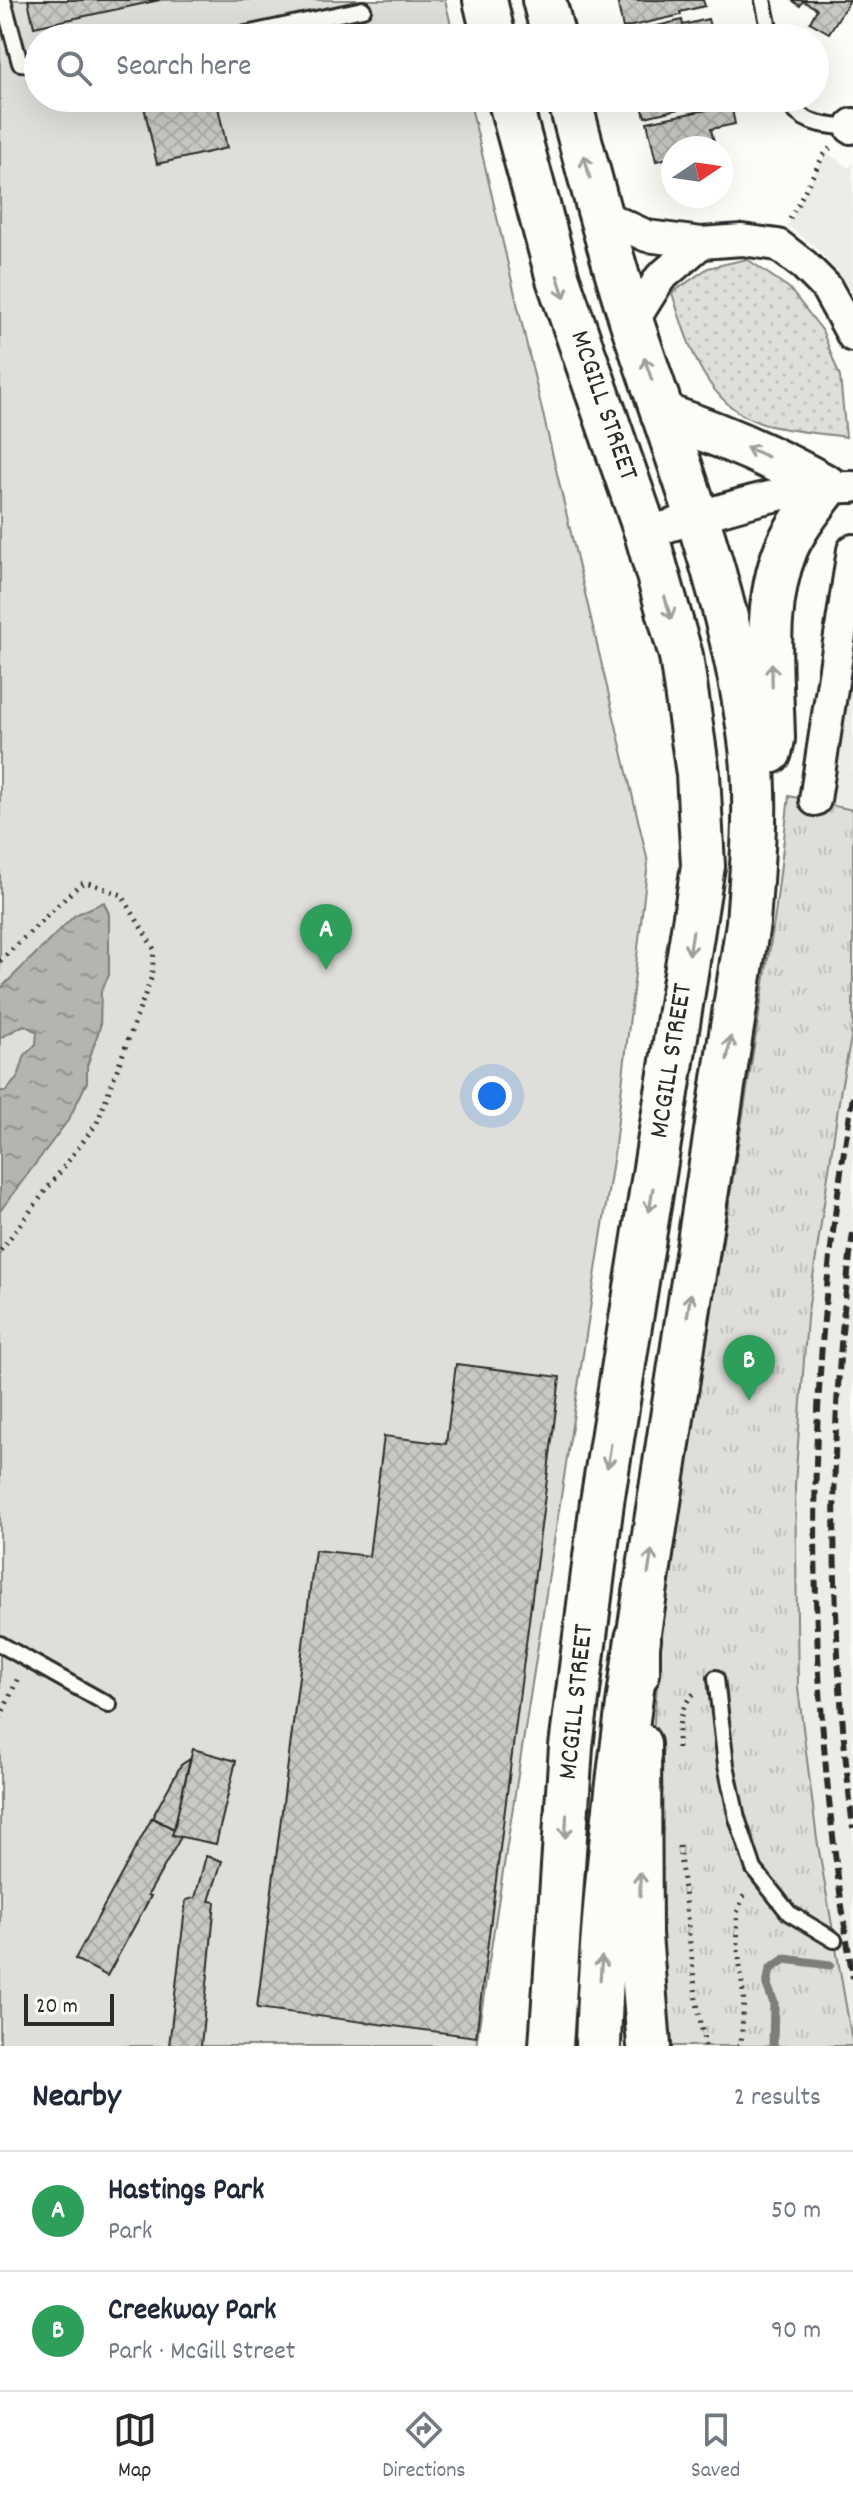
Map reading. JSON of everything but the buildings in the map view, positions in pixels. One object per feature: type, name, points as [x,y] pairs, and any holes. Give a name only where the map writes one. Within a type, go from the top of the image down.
[{"type":"highway","points":[[598,2046],[600,1972],[613,1818],[638,1639]]},
{"type":"main road","points":[[485,0],[491,24]]},
{"type":"main road","points":[[544,0],[550,24]]},
{"type":"main road","name":"MCGILL STREET","points":[[513,112],[558,279],[646,533],[681,656],[698,774],[703,866],[598,1533],[571,1747],[551,2046]]},
{"type":"main road","name":"MCGILL STREET","points":[[573,112],[632,323],[698,517],[725,613],[751,747],[755,807],[748,923],[638,1639],[640,1934],[649,2046]]},
{"type":"main road","points":[[663,415],[706,429],[840,487],[802,520],[787,547],[773,596],[770,608],[773,739],[755,807]]},
{"type":"street","points":[[599,214],[647,236],[701,243],[742,240],[778,245],[826,287],[853,336]]},
{"type":"street","points":[[632,323],[660,278],[701,243]]},
{"type":"street","points":[[646,533],[732,506],[840,487]]},
{"type":"street","points":[[815,800],[853,550]]},
{"type":"lane","points":[[3,0],[20,63],[24,63]]},
{"type":"lane","points":[[763,0],[768,24]]},
{"type":"lane","points":[[293,24],[363,9]]},
{"type":"lane","points":[[795,112],[815,125],[852,126]]},
{"type":"lane","points":[[0,1644],[109,1705]]},
{"type":"lane","points":[[716,1678],[726,1765],[737,1818],[754,1869],[789,1913],[834,1940]]},
{"type":"path","points":[[789,222],[823,156],[852,126]]},
{"type":"path","points":[[0,961],[79,885],[86,882],[122,895],[154,949],[152,976],[97,1123],[0,1251]]},
{"type":"path","points":[[0,1718],[27,1659]]},
{"type":"path","points":[[677,1759],[679,1721],[691,1695],[716,1678]]},
{"type":"path","points":[[678,1841],[696,1997],[705,2046]]},
{"type":"path","points":[[740,2045],[744,2000],[737,1913],[754,1869]]},
{"type":"shaded area","points":[[826,152],[849,168],[853,163],[853,291],[815,246],[787,226]]},
{"type":"shaded area","points":[[853,629],[853,810],[826,802]]},
{"type":"shaded area","points":[[853,1028],[853,2046],[817,1839],[798,1688],[795,1485],[807,1318],[841,1088]]},
{"type":"green space","points":[[0,0],[445,0],[451,24],[24,24],[24,112],[472,112],[648,862],[614,1154],[476,2046],[0,2046]]},
{"type":"green space","points":[[747,259],[789,288],[822,330],[840,377],[846,437],[760,423],[741,414],[725,401],[701,369],[672,293],[708,268]]},
{"type":"green space","points":[[789,796],[853,810],[853,1028],[841,1088],[807,1318],[795,1485],[798,1688],[817,1839],[853,2046],[663,2046],[649,1780],[663,1615],[775,915]]},
{"type":"water","points":[[104,902],[109,914],[109,975],[101,991],[100,1027],[87,1066],[87,1082],[69,1119],[0,1211],[0,1091],[6,1091],[18,1077],[25,1055],[36,1044],[37,1032],[24,1025],[0,1038],[0,989],[75,915]]},
{"type":"waterway","points":[[773,2046],[774,2003],[767,1985],[770,1969],[785,1959],[830,1965]]},
{"type":"railway","points":[[853,1097],[836,1207],[824,1317],[817,1427],[815,1538],[825,1758],[853,1978]]},
{"type":"railway","points":[[853,1233],[838,1382],[834,1530],[840,1679],[853,1828]]},
{"type":"place","name":"Hastings Park","points":[[326,970]]},
{"type":"place","name":"Creekway Park","points":[[749,1401]]}]
